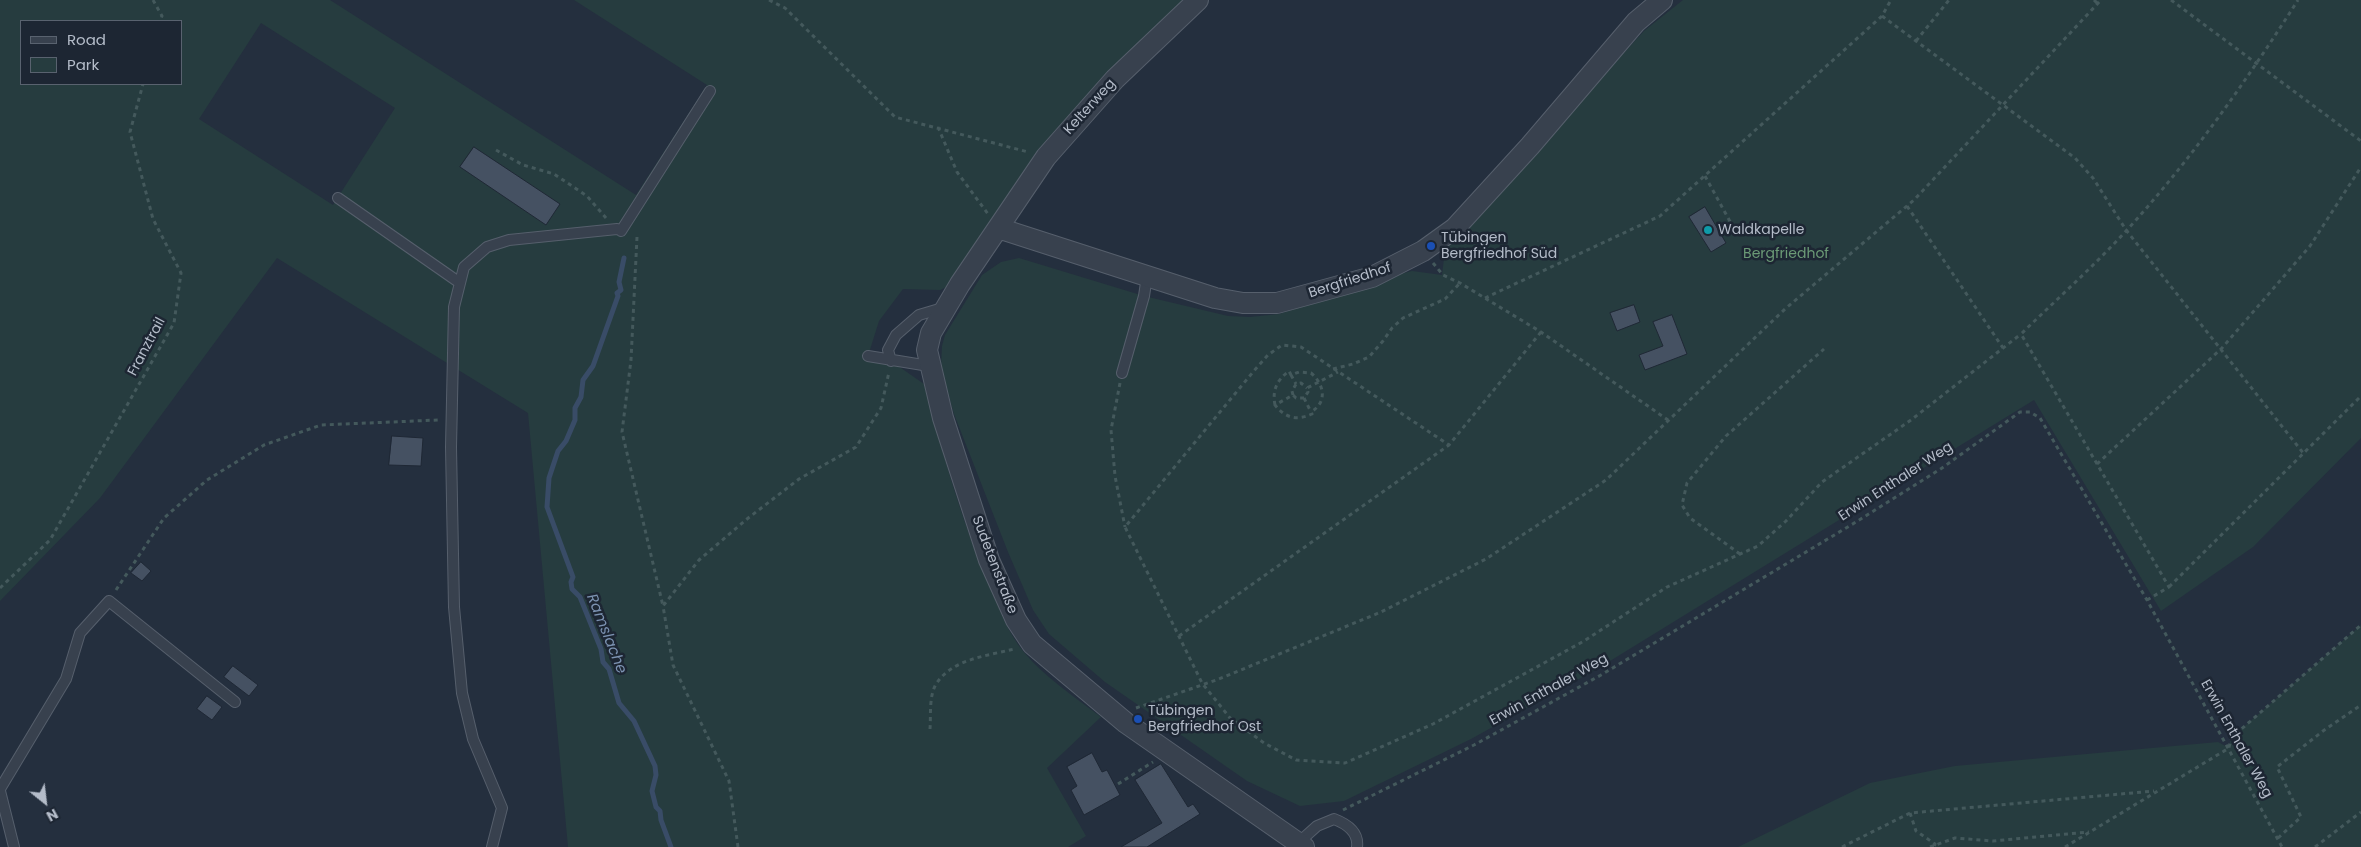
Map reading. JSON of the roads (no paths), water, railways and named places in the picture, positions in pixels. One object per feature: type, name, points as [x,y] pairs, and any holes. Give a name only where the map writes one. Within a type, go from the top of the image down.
[{"type":"street","name":"Kelterweg","points":[[998,228],[1046,157],[1116,79],[1198,0]]},
{"type":"street","name":"Bergfriedhof","points":[[998,228],[1215,298],[1243,303],[1277,303],[1364,280],[1402,264],[1455,228],[1530,146],[1636,22],[1662,0]]},
{"type":"street","name":"Sudetenstraße","points":[[998,228],[946,307],[931,333],[926,350],[943,418],[989,560],[1016,620],[1032,644],[1126,723],[1301,845]]},
{"type":"lane","points":[[492,847],[502,808],[473,740],[462,693],[454,607],[451,420],[454,307],[464,267],[487,247],[509,240],[619,230],[710,91]]},
{"type":"lane","points":[[338,198],[460,283]]},
{"type":"lane","points":[[1122,373],[1144,296],[1147,276]]},
{"type":"lane","points":[[891,361],[888,350],[896,335],[919,315],[946,307]]},
{"type":"lane","points":[[868,356],[929,366]]},
{"type":"lane","points":[[14,847],[0,790],[66,679],[80,633],[109,601],[235,702]]},
{"type":"lane","points":[[1301,845],[1317,826],[1334,819],[1353,830],[1358,840],[1357,847]]},
{"type":"waterway","name":"Ramslache","points":[[624,258],[619,282],[621,290],[617,293],[618,296],[593,366],[583,380],[581,397],[575,408],[575,420],[566,441],[558,451],[549,478],[547,507],[573,577],[571,582],[572,589],[580,597],[601,649],[603,662],[609,669],[619,703],[634,721],[655,766],[656,775],[652,791],[671,847]]},
{"type":"place","name":"Waldkapelle","points":[[1708,230]]},
{"type":"place","name":"Tübingen Bergfriedhof Süd","points":[[1431,246]]},
{"type":"place","name":"Tübingen Bergfriedhof Ost","points":[[1138,719]]}]
